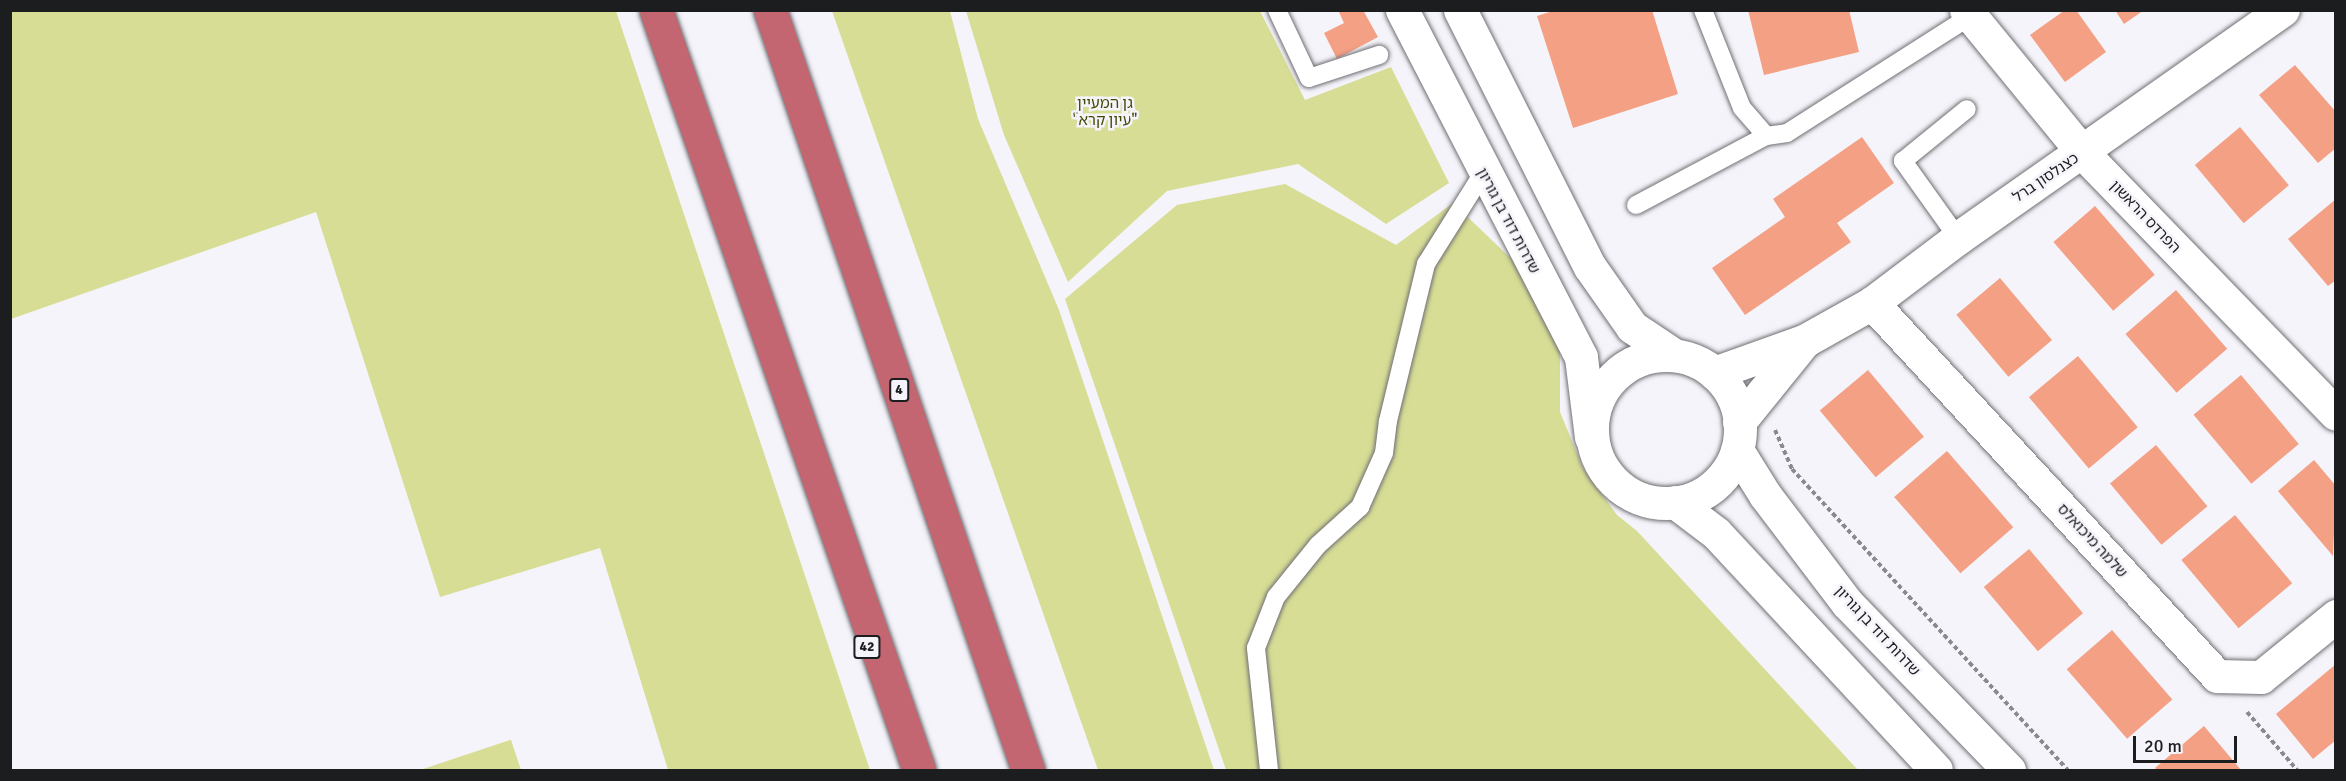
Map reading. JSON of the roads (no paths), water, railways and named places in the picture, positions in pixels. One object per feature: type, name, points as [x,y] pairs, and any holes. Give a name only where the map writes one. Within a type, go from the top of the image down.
[{"type":"highway","points":[[656,10],[919,771]]},
{"type":"highway","name":"4","points":[[770,10],[1028,771]]},
{"type":"highway","name":"42","points":[[833,523],[901,771]]},
{"type":"street","name":"שדרות דוד בן גוריון","points":[[1402,10],[1483,173],[1581,357],[1591,437]]},
{"type":"street","points":[[1460,10],[1590,267],[1632,327],[1674,355],[1706,366],[1737,404],[1738,436],[1719,482],[1697,498],[1675,502],[1645,502],[1622,490],[1603,471],[1591,437],[1593,411],[1609,381],[1633,362],[1674,355]]},
{"type":"street","name":"כצנלסון ברל","points":[[1714,374],[1806,340],[1872,303],[1958,238],[2083,153],[2283,10]]},
{"type":"street","name":"הפרדס הראשון","points":[[1971,13],[2083,153],[2336,414]]},
{"type":"street","name":"שלמה מיכואלס","points":[[1872,303],[2217,676],[2261,677],[2336,616]]},
{"type":"street","name":"כצנלסון ברל","points":[[1738,436],[1759,394],[1806,340]]},
{"type":"street","name":"שדרות דוד בן גוריון","points":[[1738,436],[1765,495],[1847,603],[2009,771]]},
{"type":"street","points":[[1675,502],[1716,533],[1936,771]]},
{"type":"lane","points":[[1277,10],[1309,78],[1379,55]]},
{"type":"lane","points":[[1703,10],[1742,108],[1766,136]]},
{"type":"lane","points":[[1636,205],[1766,136],[1787,133],[1971,13]]},
{"type":"lane","points":[[1958,238],[1903,161],[1967,109]]},
{"type":"lane","points":[[1269,771],[1256,648],[1276,597],[1318,545],[1360,507],[1384,453],[1388,421],[1426,264],[1483,173]]},
{"type":"park label","name":"גן המעיין \"עיון קרא\"","points":[[1105,112]]}]
